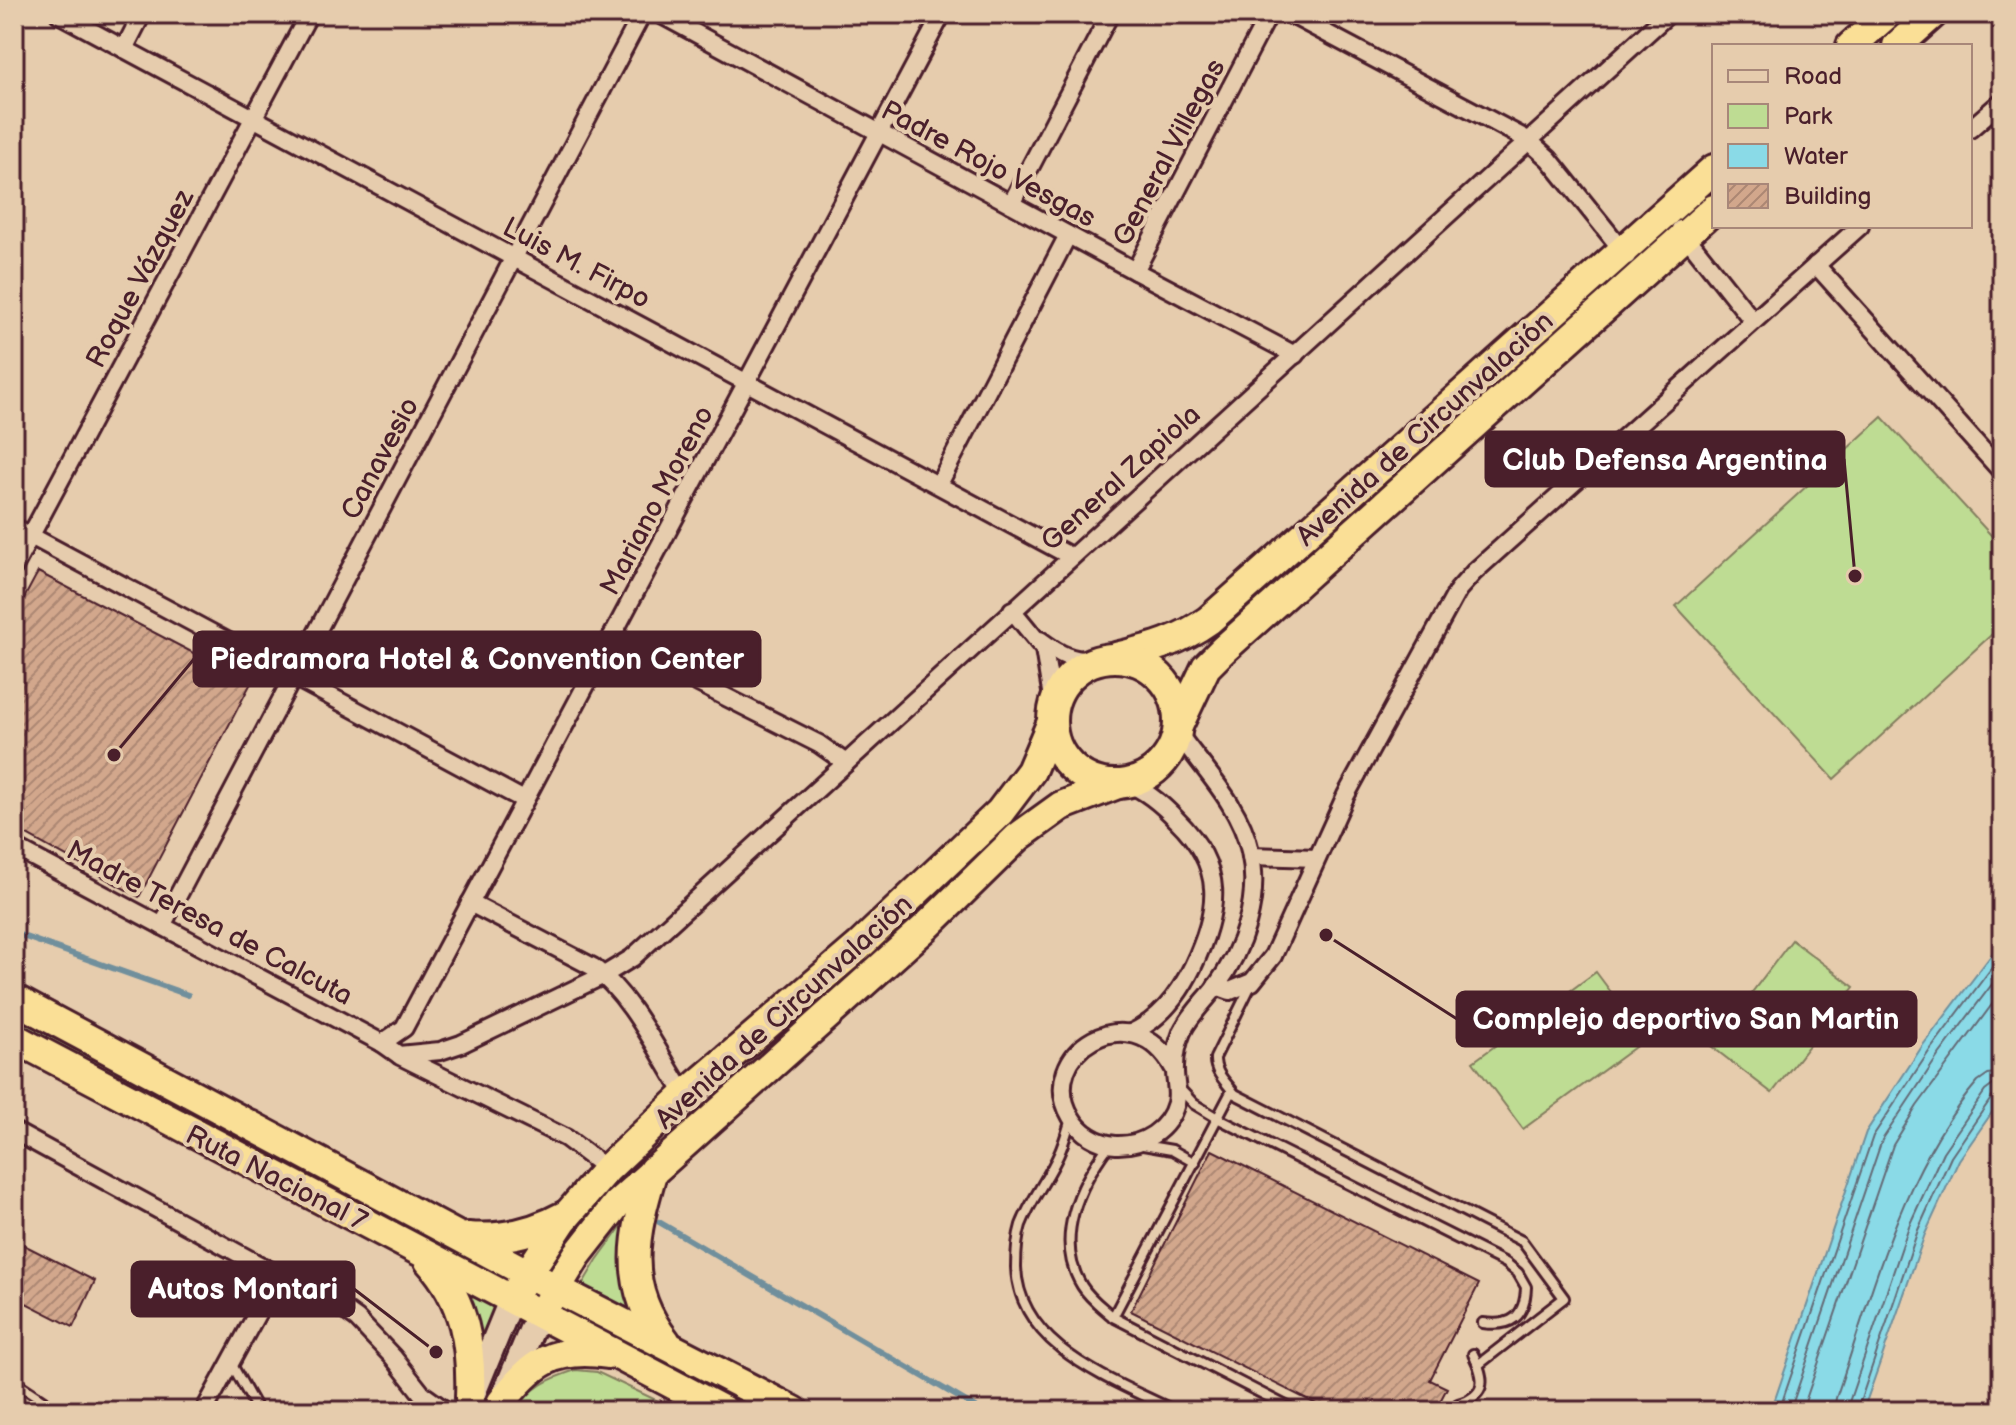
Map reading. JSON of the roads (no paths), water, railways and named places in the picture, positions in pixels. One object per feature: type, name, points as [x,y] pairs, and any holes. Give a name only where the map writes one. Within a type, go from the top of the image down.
[{"type":"highway","points":[[1853,44],[1887,14]]},
{"type":"highway","points":[[1899,44],[1933,14]]},
{"type":"highway","name":"Avenida de Circunvalación","points":[[512,1298],[570,1213],[607,1169],[685,1095],[859,946],[1000,812],[1031,771],[1062,685],[1077,670],[1106,658],[1173,642],[1209,620],[1712,171]]},
{"type":"highway","name":"Avenida de Circunvalación","points":[[542,1313],[555,1288],[617,1204],[653,1169],[927,926],[1018,837],[1061,806],[1144,778],[1161,765],[1173,748],[1198,681],[1214,659],[1712,211]]},
{"type":"highway","points":[[1106,658],[1137,661],[1155,671],[1170,687],[1178,706],[1178,729]]},
{"type":"highway","points":[[1052,714],[1056,745],[1067,763],[1083,776],[1103,783],[1123,783]]},
{"type":"highway","points":[[14,999],[555,1288],[794,1411]]},
{"type":"highway","name":"Ruta Nacional 7","points":[[14,1038],[724,1411]]},
{"type":"highway","points":[[653,1169],[636,1233],[635,1270],[641,1300],[651,1323],[669,1347]]},
{"type":"highway","points":[[460,1236],[500,1238],[547,1225],[570,1213]]},
{"type":"highway","points":[[417,1249],[446,1279],[459,1308],[469,1350],[461,1407]]},
{"type":"highway","points":[[499,1407],[522,1375],[534,1366],[575,1351],[616,1355]]},
{"type":"main road","points":[[461,1407],[512,1298]]},
{"type":"main road","points":[[499,1407],[531,1331],[542,1313]]},
{"type":"street","name":"Luis M. Firpo","points":[[59,14],[1070,556]]},
{"type":"street","points":[[124,49],[142,14]]},
{"type":"street","name":"Roque Vázquez","points":[[14,567],[309,14]]},
{"type":"street","name":"Canavesio","points":[[162,926],[642,14]]},
{"type":"street","name":"Padre Rojo Vesgas","points":[[660,14],[1295,355]]},
{"type":"street","name":"Mariano Moreno","points":[[382,1043],[404,1028],[942,14]]},
{"type":"street","points":[[1011,204],[1110,14]]},
{"type":"street","name":"General Villegas","points":[[1135,271],[1269,14]]},
{"type":"street","points":[[1290,14],[1528,140],[1549,159],[1641,273]]},
{"type":"street","name":"General Zapiola","points":[[399,1055],[440,1051],[461,1044],[604,975],[632,958],[1668,14]]},
{"type":"street","points":[[1972,127],[2002,101]]},
{"type":"street","points":[[1665,212],[1753,321]]},
{"type":"street","points":[[1216,986],[1230,991],[1252,982],[1273,956],[1346,795],[1458,590],[1485,562],[1858,228]]},
{"type":"street","points":[[939,484],[1068,235]]},
{"type":"street","points":[[1816,265],[2002,472]]},
{"type":"street","points":[[14,527],[524,800]]},
{"type":"street","points":[[1012,610],[1036,636],[1063,656],[1078,661],[1106,658]]},
{"type":"street","points":[[1036,636],[1044,649],[1052,714]]},
{"type":"street","points":[[611,639],[819,744],[846,763]]},
{"type":"street","points":[[1176,1078],[1166,1054],[1154,1042],[1131,1033],[1105,1034],[1089,1041],[1076,1053],[1064,1084],[1065,1101],[1071,1117],[1081,1130],[1094,1139],[1118,1145],[1150,1136],[1169,1119],[1176,1103],[1181,1034],[1234,957],[1246,928],[1254,877],[1246,836],[1211,774],[1178,729]]},
{"type":"street","points":[[1123,783],[1142,789],[1163,806],[1199,845],[1209,864],[1215,901],[1204,944],[1187,979],[1155,1019],[1131,1033]]},
{"type":"street","name":"Madre Teresa de Calcuta","points":[[14,847],[382,1043],[399,1055],[566,1138],[607,1169]]},
{"type":"street","points":[[1251,856],[1317,858]]},
{"type":"street","points":[[470,903],[604,975],[619,991],[685,1095]]},
{"type":"street","points":[[14,1131],[336,1304],[357,1319],[422,1394],[461,1407]]},
{"type":"street","points":[[204,1411],[278,1275]]},
{"type":"lane","points":[[1252,982],[1215,1058],[1219,1074],[1234,1093],[1522,1241],[1564,1298],[1478,1365]]},
{"type":"lane","points":[[1176,1078],[1194,1104],[1219,1119],[1506,1263],[1518,1273],[1526,1287],[1522,1310],[1513,1320],[1500,1325],[1483,1323]]},
{"type":"lane","points":[[1113,1317],[1231,1092],[1234,1093]]},
{"type":"lane","points":[[1071,1117],[1058,1157],[1030,1204],[1020,1228],[1016,1253],[1017,1279],[1024,1308],[1043,1333],[1064,1351],[1088,1367],[1175,1411]]},
{"type":"lane","points":[[1195,1163],[1181,1153],[1154,1145],[1118,1145],[1093,1166],[1080,1192],[1069,1238],[1073,1265],[1081,1284],[1093,1300],[1113,1317],[1296,1411]]},
{"type":"lane","points":[[1458,1404],[1479,1392],[1482,1381],[1473,1354]]},
{"type":"lane","points":[[231,1362],[258,1411]]},
{"type":"lane","points":[[14,1381],[59,1411]]},
{"type":"water","points":[[2002,941],[2002,1098],[1959,1160],[1925,1234],[1863,1411],[1771,1411],[1866,1132],[1923,1045]]},
{"type":"waterway","points":[[14,933],[188,995]]},
{"type":"waterway","points":[[659,1222],[982,1411]]},
{"type":"place","name":"Club Defensa Argentina","points":[[1855,576]]},
{"type":"place","name":"Piedramora Hotel & Convention Center","points":[[114,755]]},
{"type":"place","name":"Complejo deportivo San Martin","points":[[1326,935]]},
{"type":"place","name":"Autos Montari","points":[[436,1352]]}]
